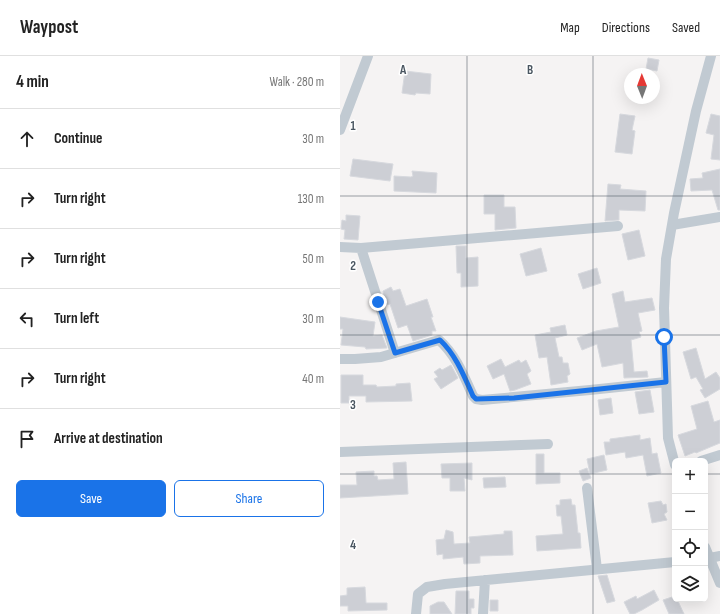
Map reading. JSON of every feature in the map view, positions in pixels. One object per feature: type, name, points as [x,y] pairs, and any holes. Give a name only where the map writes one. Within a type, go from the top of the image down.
[{"type":"street","points":[[340,130],[368,56]]},
{"type":"street","points":[[673,458],[668,438],[664,282],[666,259],[696,110],[711,56]]},
{"type":"street","points":[[672,225],[720,217]]},
{"type":"street","points":[[340,246],[361,248],[618,226]]},
{"type":"street","points":[[361,248],[395,353]]},
{"type":"street","points":[[340,359],[381,357],[440,340],[455,357],[473,396],[476,399],[514,398],[666,382]]},
{"type":"street","points":[[340,452],[548,444]]},
{"type":"street","points":[[708,459],[720,455]]},
{"type":"street","points":[[587,488],[597,569]]},
{"type":"street","points":[[708,559],[720,556]]},
{"type":"street","points":[[708,561],[720,583]]},
{"type":"street","points":[[416,614],[418,594],[427,587],[672,562]]},
{"type":"street","points":[[483,614],[485,580]]},
{"type":"building","points":[[648,58],[659,60],[658,68],[646,68]]},
{"type":"building","points":[[405,71],[431,74],[430,94],[416,93],[415,95],[402,93]]},
{"type":"building","points":[[620,114],[635,116],[632,130],[635,131],[632,154],[615,152]]},
{"type":"building","points":[[711,114],[720,116],[720,160],[711,159],[714,135],[706,133]]},
{"type":"building","points":[[353,159],[393,164],[390,181],[350,176]]},
{"type":"building","points":[[720,169],[720,210],[718,210],[712,190],[691,191],[690,179],[703,178],[702,173]]},
{"type":"building","points":[[412,171],[437,173],[436,193],[394,191],[394,176],[411,177],[413,176]]},
{"type":"building","points":[[608,184],[621,185],[620,189],[646,191],[645,211],[619,210],[619,220],[605,221]]},
{"type":"building","points":[[484,195],[504,195],[504,207],[515,207],[516,228],[495,230],[495,214],[484,214]]},
{"type":"building","points":[[346,215],[360,216],[358,240],[344,239],[345,230],[341,229],[342,220],[346,221]]},
{"type":"building","points":[[639,230],[645,256],[628,260],[622,234]]},
{"type":"building","points":[[456,246],[466,246],[466,258],[478,257],[478,286],[461,287],[461,273],[457,273]]},
{"type":"building","points":[[541,248],[547,271],[526,276],[520,254]]},
{"type":"building","points":[[597,268],[601,283],[583,289],[578,274]]},
{"type":"building","points":[[391,287],[393,291],[400,289],[406,306],[427,299],[436,331],[432,331],[432,335],[413,341],[407,325],[398,328],[390,304],[386,305],[383,296],[383,291]]},
{"type":"building","points":[[623,291],[625,302],[652,298],[655,310],[638,313],[642,331],[639,332],[641,337],[631,340],[634,372],[647,371],[648,377],[624,378],[623,363],[602,367],[597,344],[582,350],[577,338],[596,331],[619,327],[612,294]]},
{"type":"building","points":[[340,317],[375,322],[373,336],[382,335],[387,348],[366,349],[365,347],[341,345],[343,329],[340,329]]},
{"type":"building","points":[[565,325],[567,335],[555,338],[559,357],[562,357],[563,363],[568,363],[570,374],[567,376],[568,382],[551,385],[547,357],[539,358],[535,335],[551,332],[550,328]]},
{"type":"building","points":[[696,348],[705,379],[716,372],[720,378],[720,389],[705,398],[700,390],[703,389],[696,377],[691,379],[683,352]]},
{"type":"building","points":[[501,359],[505,367],[519,360],[521,363],[526,360],[531,371],[527,374],[531,384],[510,391],[504,374],[493,379],[487,366]]},
{"type":"building","points":[[451,365],[458,378],[441,389],[434,379],[438,377],[434,372],[440,368],[442,370]]},
{"type":"building","points":[[341,375],[363,375],[363,385],[376,385],[377,387],[396,386],[396,384],[410,383],[412,401],[366,402],[366,396],[349,396],[349,403],[341,403]]},
{"type":"building","points":[[650,390],[654,412],[639,414],[635,392]]},
{"type":"building","points":[[611,398],[613,413],[600,415],[598,400]]},
{"type":"building","points":[[708,401],[714,422],[720,420],[720,443],[685,456],[678,435],[697,429],[691,406]]},
{"type":"building","points":[[640,435],[640,440],[650,438],[652,454],[657,453],[661,473],[647,476],[643,455],[626,458],[625,452],[606,455],[604,442],[610,442],[610,439]]},
{"type":"building","points":[[536,454],[544,454],[544,473],[560,473],[560,483],[536,484]]},
{"type":"building","points":[[604,455],[607,470],[590,474],[587,459]]},
{"type":"building","points":[[406,462],[408,494],[340,498],[340,485],[357,485],[356,472],[374,471],[374,476],[377,476],[378,480],[394,479],[393,463]]},
{"type":"building","points":[[472,463],[472,480],[464,478],[465,491],[450,491],[450,478],[442,478],[441,464]]},
{"type":"building","points":[[587,468],[591,478],[583,481],[579,471]]},
{"type":"building","points":[[505,477],[506,487],[484,488],[483,478]]},
{"type":"building","points":[[571,499],[572,505],[575,505],[581,548],[537,551],[536,536],[563,534],[561,516],[557,516],[556,505],[560,505],[560,500]]},
{"type":"building","points":[[661,501],[663,505],[666,504],[667,512],[664,514],[667,520],[652,523],[648,503]]},
{"type":"building","points":[[446,530],[453,532],[454,544],[470,543],[469,537],[504,534],[504,531],[512,531],[513,555],[480,556],[480,563],[464,564],[463,557],[443,559],[443,554],[437,555],[436,540],[444,539]]},
{"type":"building","points":[[607,575],[615,601],[607,603],[598,576]]},
{"type":"building","points":[[365,587],[366,603],[387,603],[387,610],[348,611],[348,606],[340,606],[340,596],[347,595],[347,588]]},
{"type":"building","points":[[654,590],[659,600],[634,614],[630,614],[624,602],[636,596],[637,599]]},
{"type":"building","points":[[456,591],[469,591],[469,599],[474,599],[474,608],[471,608],[471,614],[455,614]]},
{"type":"building","points":[[672,597],[672,602],[678,602],[684,614],[669,614],[663,600]]},
{"type":"building","points":[[490,600],[498,600],[498,611],[490,611]]},
{"type":"building","points":[[438,602],[444,602],[452,614],[430,614],[430,606]]},
{"type":"route","points":[[378,302],[395,353],[440,340],[455,357],[473,396],[476,399],[482,400],[666,382],[664,337]]}]
